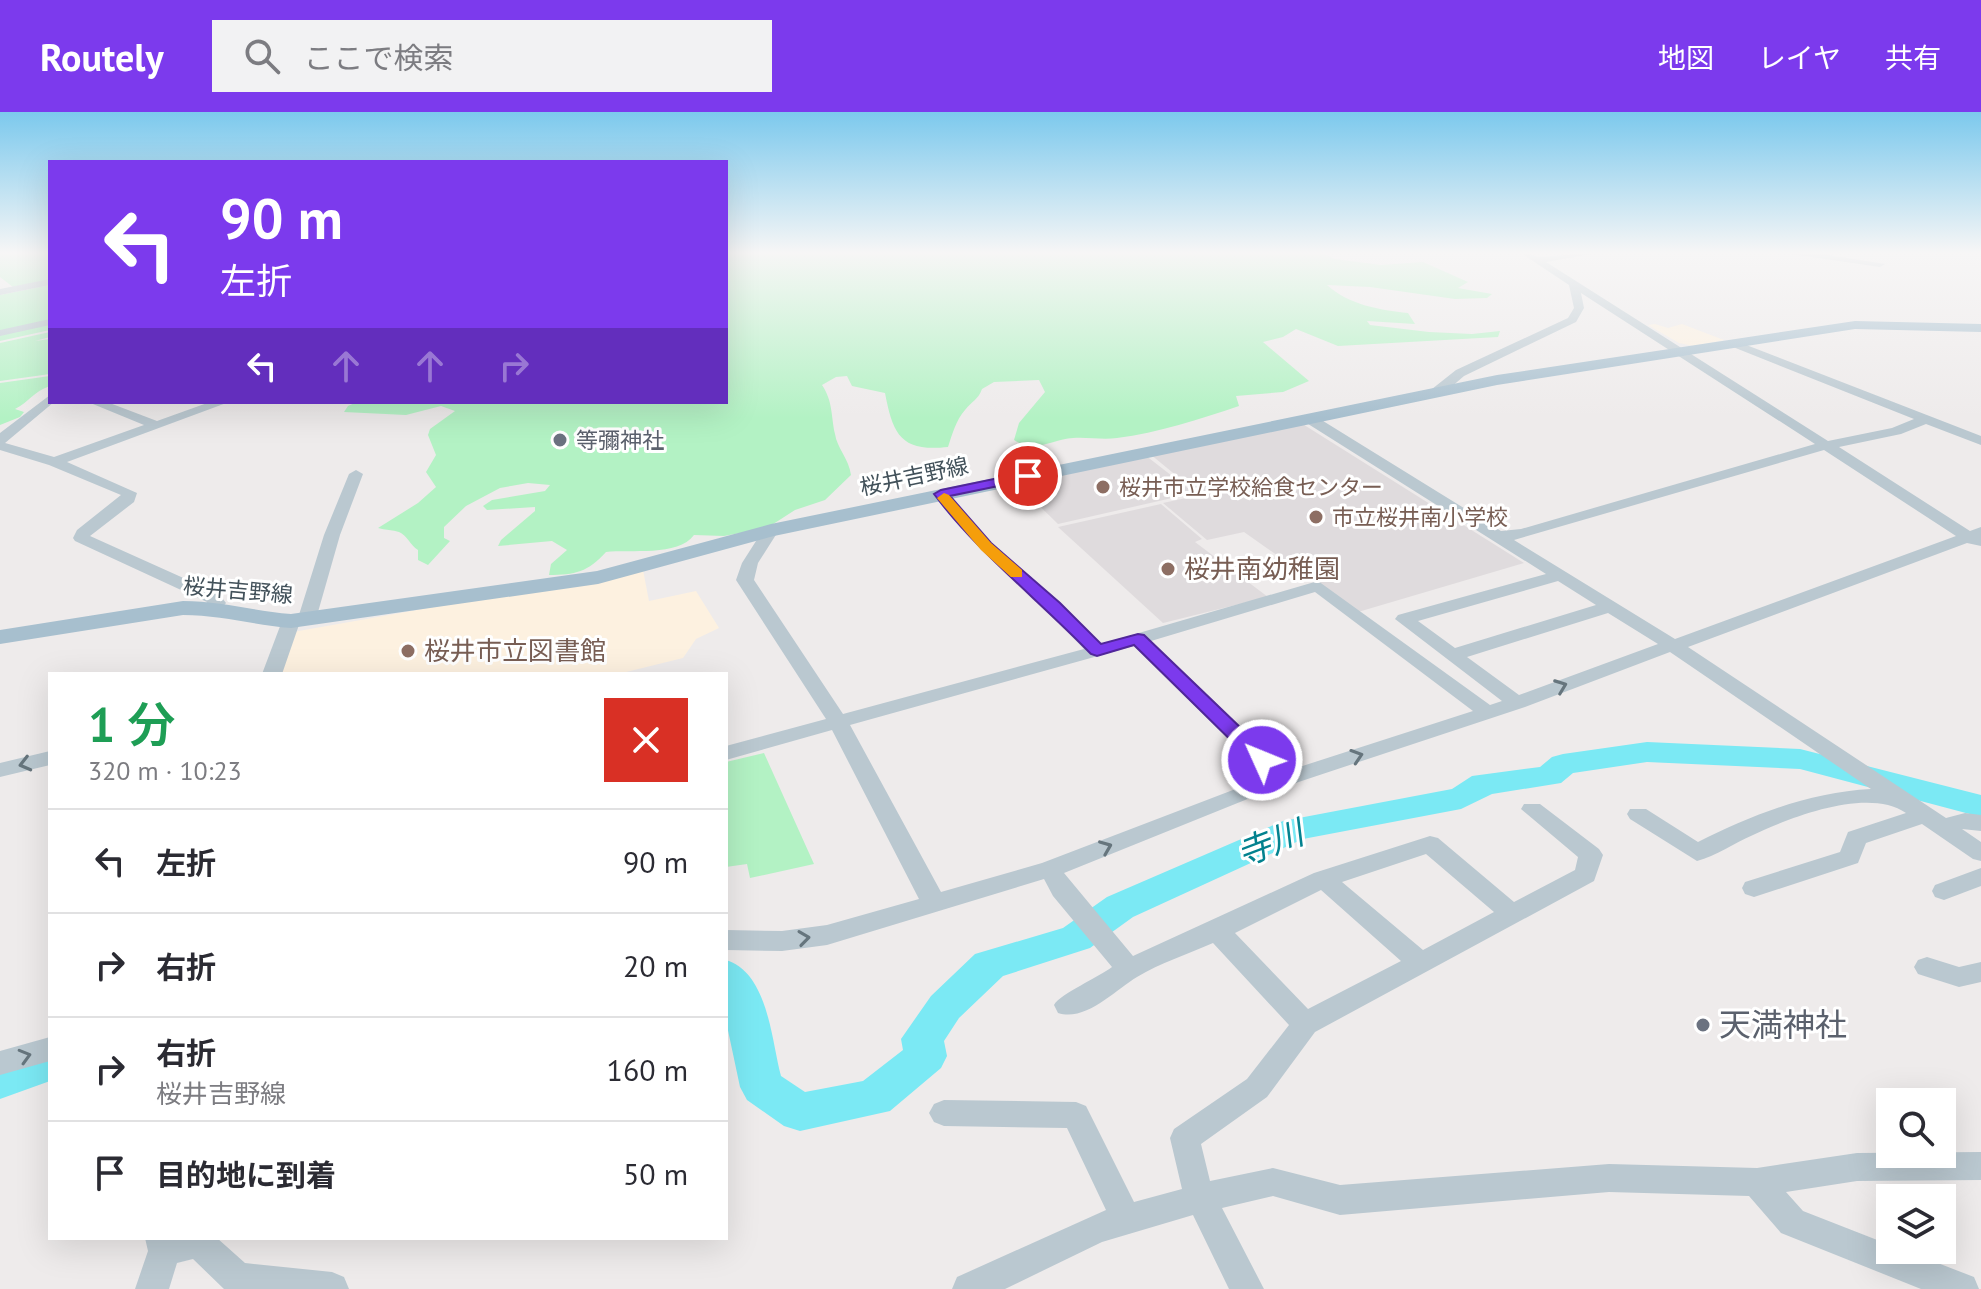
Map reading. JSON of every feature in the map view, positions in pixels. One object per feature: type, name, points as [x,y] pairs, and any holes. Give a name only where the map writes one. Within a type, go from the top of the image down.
[{"type":"main road","name":"桜井吉野線","points":[[0,637],[153,610],[212,608],[255,618],[299,620],[598,577],[771,530],[1437,392],[1681,350],[1855,325],[1981,328]]},
{"type":"street","points":[[1437,392],[1460,373],[1572,320],[1579,308]]},
{"type":"street","points":[[1613,308],[1977,538]]},
{"type":"street","points":[[0,333],[48,322]]},
{"type":"street","points":[[1732,343],[1981,441]]},
{"type":"street","points":[[48,401],[0,443],[129,493],[129,499],[83,533],[81,538],[213,598],[217,603],[212,608]]},
{"type":"street","points":[[100,404],[156,425]]},
{"type":"street","points":[[54,462],[216,404]]},
{"type":"street","points":[[1310,419],[1612,606],[1981,853]]},
{"type":"street","points":[[1501,536],[1536,531],[1668,490],[1828,445],[1896,431],[1925,420]]},
{"type":"street","points":[[273,672],[299,620],[356,474]]},
{"type":"street","points":[[941,494],[986,547],[1054,606],[1097,651]]},
{"type":"street","points":[[771,530],[750,563],[745,580],[839,723],[935,905]]},
{"type":"street","points":[[728,940],[782,941],[827,935],[935,905],[1056,880],[1283,780],[1518,703],[1672,645],[1710,635],[1865,573],[1977,538]]},
{"type":"street","points":[[1518,703],[1404,619],[1562,575]]},
{"type":"street","points":[[728,752],[1097,651],[1318,586],[1488,713]]},
{"type":"street","points":[[1452,655],[1612,606]]},
{"type":"street","points":[[1138,639],[1283,780]]},
{"type":"street","points":[[0,770],[48,758]]},
{"type":"street","points":[[1638,814],[1697,853],[1756,821],[1859,794],[1898,798]]},
{"type":"street","points":[[1247,1289],[1202,1198],[1187,1159],[1185,1138],[1257,1088],[1305,1024],[1585,875],[1591,855],[1532,809]]},
{"type":"street","points":[[1754,888],[1850,857],[1856,838],[1933,821],[1981,823]]},
{"type":"street","points":[[1068,1005],[1100,990],[1129,969],[1217,931],[1323,879],[1430,844],[1512,914]]},
{"type":"street","points":[[1944,891],[1981,877]]},
{"type":"street","points":[[1323,879],[1421,963]]},
{"type":"street","points":[[1056,880],[1129,969]]},
{"type":"street","points":[[1217,931],[1305,1024]]},
{"type":"street","points":[[1927,967],[1959,977],[1981,972]]},
{"type":"street","points":[[0,1063],[48,1050]]},
{"type":"street","points":[[944,1113],[1076,1115],[1126,1219]]},
{"type":"street","points":[[980,1287],[1097,1228],[1202,1198],[1273,1182],[1340,1200],[1609,1178],[1757,1182],[1857,1167],[1981,1166]]},
{"type":"street","points":[[1757,1182],[1792,1222],[1962,1289]]},
{"type":"street","points":[[152,1289],[162,1245],[198,1242],[238,1279],[332,1289]]},
{"type":"shaded area","points":[[1682,324],[1724,340],[1693,346],[1679,343],[1648,325],[1668,328]]},
{"type":"shaded area","name":"市立桜井南小学校","points":[[1301,423],[1524,563],[1358,612],[1244,532],[1207,540],[1163,503],[1200,495],[1150,454]]},
{"type":"shaded area","name":"桜井市立学校給食センター","points":[[1145,455],[1194,493],[1058,524],[1014,481]]},
{"type":"shaded area","name":"桜井南幼稚園","points":[[1161,504],[1202,539],[1195,542],[1268,597],[1163,623],[1058,527]]},
{"type":"shaded area","name":"桜井市立図書館","points":[[643,570],[649,601],[696,591],[719,628],[696,639],[683,658],[626,672],[278,672],[293,632]]},
{"type":"green space","points":[[0,308],[48,308],[48,330],[0,341]]},
{"type":"green space","points":[[728,308],[1376,308],[1408,313],[1415,324],[1367,321],[1370,325],[1472,334],[1500,331],[1498,337],[1338,346],[1296,329],[1283,337],[1263,342],[1309,381],[1283,392],[1236,396],[1239,406],[1163,429],[1112,439],[1066,439],[1037,446],[1014,440],[1019,423],[1045,392],[1039,380],[994,382],[982,389],[959,418],[948,447],[932,448],[919,447],[902,438],[892,420],[885,393],[852,386],[847,376],[836,377],[822,385],[830,403],[836,439],[851,475],[825,500],[795,510],[767,528],[724,536],[694,535],[677,547],[653,551],[606,552],[587,568],[566,574],[549,575],[551,564],[567,550],[552,541],[498,546],[535,511],[535,507],[487,510],[483,506],[492,500],[545,491],[550,485],[528,483],[500,488],[466,506],[444,527],[444,538],[450,541],[428,565],[418,560],[418,550],[402,533],[378,528],[418,503],[436,487],[426,472],[436,455],[428,435],[430,429],[455,411],[441,406],[406,415],[344,412],[348,406],[728,404]]},
{"type":"green space","points":[[48,332],[48,338],[35,341],[48,339],[48,374],[0,381],[0,343]]},
{"type":"green space","points":[[48,376],[48,387],[15,409],[24,412],[20,417],[0,425],[0,383]]},
{"type":"green space","points":[[764,753],[814,864],[750,878],[747,864],[728,867],[728,762]]},
{"type":"waterway","name":"寺川","points":[[728,977],[739,988],[762,1087],[800,1112],[874,1098],[926,1056],[922,1039],[945,1007],[989,965],[1076,938],[1120,907],[1295,829],[1461,798],[1484,784],[1549,776],[1563,764],[1647,752],[1800,759],[1981,806]]},
{"type":"waterway","name":"寺川","points":[[0,1081],[48,1064]]},
{"type":"slow traffic","points":[[944,498],[986,547],[1016,573]]},
{"type":"place","name":"等彌神社","points":[[560,440]]},
{"type":"place","name":"桜井市立学校給食センター","points":[[1103,487]]},
{"type":"place","name":"市立桜井南小学校","points":[[1316,517]]},
{"type":"place","name":"桜井南幼稚園","points":[[1168,569]]},
{"type":"place","name":"桜井市立図書館","points":[[408,651]]},
{"type":"place","name":"天満神社","points":[[1703,1025]]},
{"type":"route","points":[[1028,476],[941,494],[986,547],[1054,606],[1097,651],[1138,639],[1262,760]]}]
